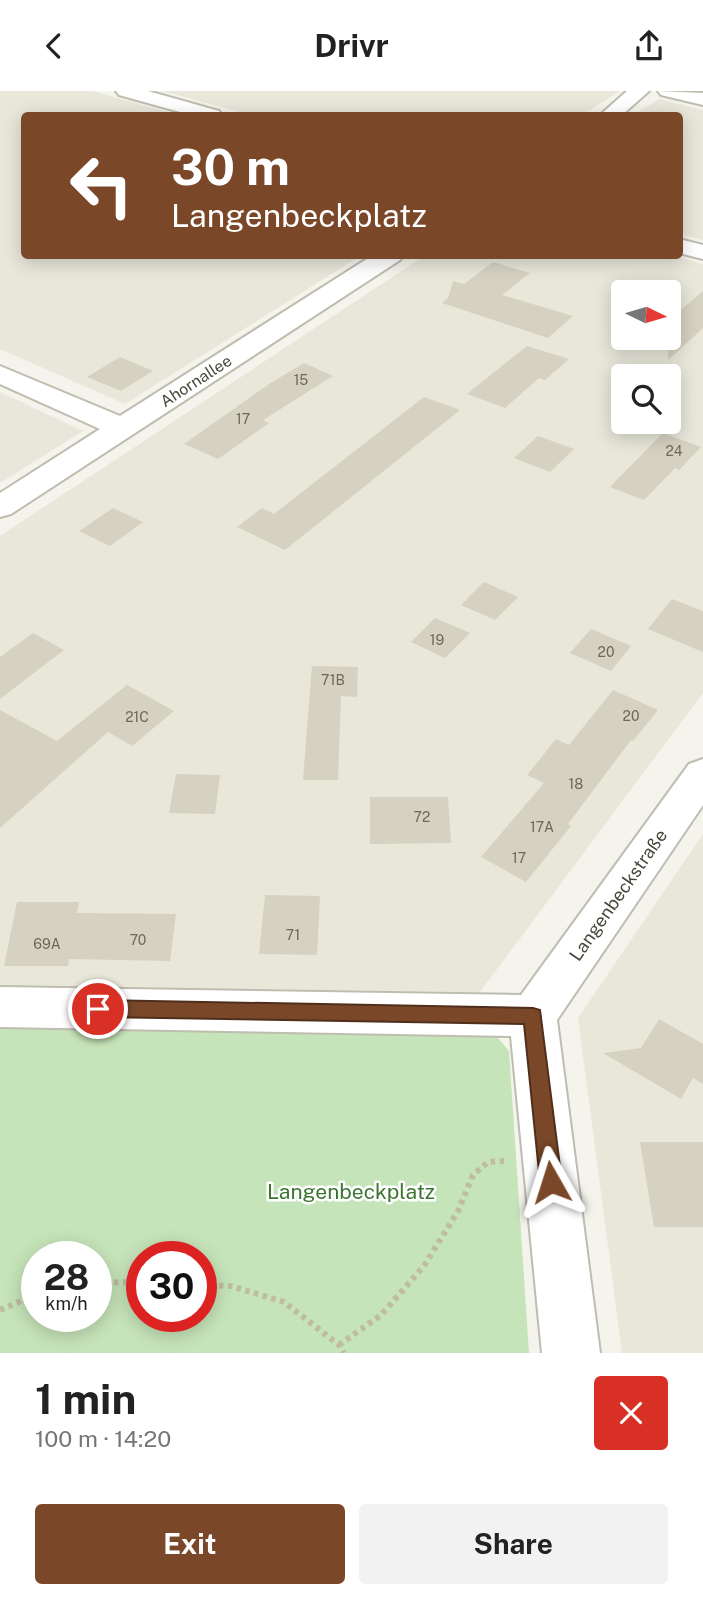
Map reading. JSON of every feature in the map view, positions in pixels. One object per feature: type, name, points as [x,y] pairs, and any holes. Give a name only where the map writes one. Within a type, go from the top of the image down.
[{"type":"street","points":[[126,91],[201,112]]},
{"type":"street","points":[[614,112],[639,91]]},
{"type":"street","points":[[668,91],[703,99]]},
{"type":"street","points":[[683,247],[703,252]]},
{"type":"street","name":"Ahornallee","points":[[0,507],[385,259]]},
{"type":"street","points":[[0,374],[122,428]]},
{"type":"street","name":"Langenbeckstraße","points":[[533,1016],[703,774]]},
{"type":"street","points":[[0,1007],[533,1016],[571,1353]]},
{"type":"path","points":[[340,1345],[381,1315],[424,1266],[458,1211],[473,1175],[488,1163],[548,1158]]},
{"type":"path","points":[[217,1286],[231,1286],[284,1302],[340,1345],[344,1353]]},
{"type":"path","points":[[0,1310],[21,1301]]},
{"type":"shaded area","points":[[0,91],[92,91],[168,112],[21,112],[21,259],[355,259],[125,404],[0,349]]},
{"type":"shaded area","points":[[162,91],[620,91],[587,112],[240,112]]},
{"type":"shaded area","points":[[659,99],[703,110],[703,240],[683,235],[683,112],[639,112]]},
{"type":"shaded area","points":[[683,258],[703,264],[703,693],[480,992],[0,986],[0,536],[419,259]]},
{"type":"shaded area","points":[[0,392],[83,431],[0,483]]},
{"type":"shaded area","points":[[703,834],[703,1353],[622,1353],[578,1018]]},
{"type":"green space","name":"Langenbeckplatz","points":[[0,1020],[491,1030],[509,1051],[529,1353],[0,1353]]},
{"type":"building","points":[[493,262],[530,273],[502,295],[573,316],[548,338],[442,303],[448,298],[453,281],[464,284]]},
{"type":"building","points":[[703,291],[703,328],[681,348],[681,310]]},
{"type":"building","points":[[527,346],[569,359],[545,380],[539,378],[505,408],[467,394]]},
{"type":"building","points":[[668,350],[679,350],[668,360]]},
{"type":"building","points":[[120,357],[153,371],[121,391],[87,377]]},
{"type":"building","points":[[304,363],[333,376],[263,420],[269,423],[218,459],[184,444],[269,384]]},
{"type":"building","points":[[424,397],[460,410],[285,550],[237,527],[262,508],[274,514]]},
{"type":"building","points":[[662,434],[701,447],[679,470],[675,468],[644,500],[610,487]]},
{"type":"building","points":[[538,436],[574,449],[550,472],[514,458]]},
{"type":"building","points":[[113,508],[143,522],[110,546],[79,531]]},
{"type":"building","points":[[484,582],[518,597],[495,620],[461,605]]},
{"type":"building","points":[[672,599],[703,611],[703,652],[648,629]]},
{"type":"building","points":[[435,618],[470,633],[445,658],[411,642]]},
{"type":"building","points":[[591,629],[631,646],[611,671],[570,653]]},
{"type":"building","points":[[33,633],[64,650],[0,699],[0,657]]},
{"type":"building","points":[[312,666],[358,667],[357,697],[341,696],[338,780],[303,780]]},
{"type":"building","points":[[127,685],[174,711],[132,746],[108,732],[0,828],[0,710],[57,741]]},
{"type":"building","points":[[613,690],[658,710],[633,741],[631,740],[568,824],[571,826],[526,882],[481,857],[544,783],[527,775],[556,739],[569,745]]},
{"type":"building","points":[[176,774],[220,775],[215,814],[169,813]]},
{"type":"building","points":[[370,797],[448,797],[451,843],[370,844]]},
{"type":"building","points":[[265,895],[320,896],[317,955],[259,954]]},
{"type":"building","points":[[17,902],[79,902],[77,913],[176,914],[170,961],[69,959],[68,966],[4,966]]},
{"type":"building","points":[[659,1019],[703,1044],[703,1084],[693,1078],[681,1099],[603,1053],[641,1048]]},
{"type":"building","points":[[640,1142],[703,1142],[703,1227],[654,1227]]},
{"type":"route","points":[[98,1009],[533,1016],[551,1182]]}]
